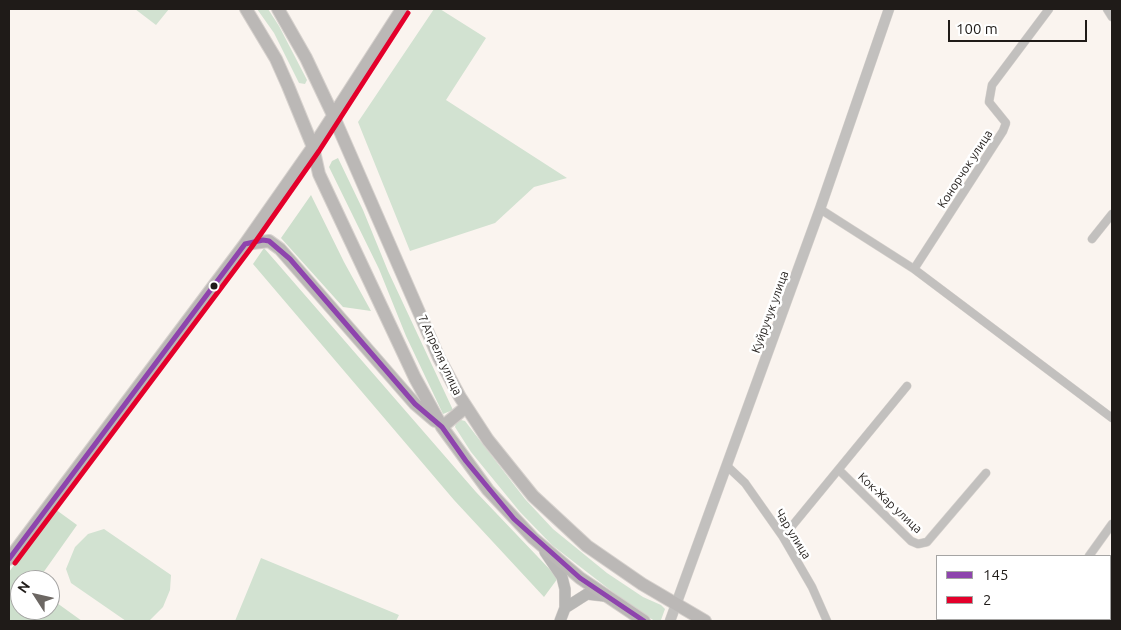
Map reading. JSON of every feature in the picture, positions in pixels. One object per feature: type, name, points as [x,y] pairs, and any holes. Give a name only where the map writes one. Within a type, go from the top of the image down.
[{"type":"main road","points":[[246,9],[276,59],[313,147],[319,174],[415,378],[442,427],[488,490],[538,542],[604,596],[644,621]]},
{"type":"main road","name":"7 Апреля улица","points":[[278,9],[306,58],[333,115],[439,358],[466,407],[488,440],[539,502],[587,546],[642,584],[704,621]]},
{"type":"main road","points":[[9,559],[245,244],[313,147],[402,9]]},
{"type":"main road","points":[[245,244],[269,240],[280,249],[415,404],[442,427]]},
{"type":"main road","points":[[442,427],[466,407]]},
{"type":"main road","points":[[538,542],[562,577],[565,589],[565,608],[560,621]]},
{"type":"main road","points":[[565,608],[587,594],[604,596]]},
{"type":"street","name":"Куйручук улица","points":[[670,621],[728,466],[890,9]]},
{"type":"street","name":"Конорчок улица","points":[[914,269],[1003,131],[1006,123],[989,102],[992,85],[1049,9]]},
{"type":"street","points":[[1107,9],[1112,16]]},
{"type":"street","points":[[820,209],[914,269],[1112,418]]},
{"type":"street","points":[[1092,238],[1112,214]]},
{"type":"street","points":[[783,537],[907,386]]},
{"type":"street","name":"Чар улица","points":[[728,466],[745,483],[783,537],[812,587],[827,621]]},
{"type":"street","name":"Кок-Жар улица","points":[[838,470],[911,541],[918,544],[927,542],[986,473]]},
{"type":"street","points":[[1090,555],[1112,524]]},
{"type":"green space","points":[[135,9],[169,9],[156,25]]},
{"type":"green space","points":[[257,9],[268,9],[279,26],[307,80],[305,84],[299,83],[274,33]]},
{"type":"green space","points":[[434,9],[440,9],[486,38],[446,100],[567,178],[534,187],[495,223],[410,251],[358,122]]},
{"type":"green space","points":[[338,158],[453,410],[443,414],[406,336],[379,269],[329,167],[332,161]]},
{"type":"green space","points":[[311,195],[371,311],[343,307],[281,238]]},
{"type":"green space","points":[[264,248],[476,492],[558,578],[544,597],[454,500],[253,264]]},
{"type":"green space","points":[[461,420],[465,421],[525,499],[553,529],[607,573],[643,597],[661,605],[665,609],[661,620],[655,621],[636,610],[552,545],[520,512],[471,452],[455,427],[456,423]]},
{"type":"green space","points":[[55,509],[77,525],[45,570],[10,570]]},
{"type":"green space","points":[[104,529],[171,575],[170,590],[163,607],[149,621],[126,621],[71,583],[66,569],[75,547],[88,534]]},
{"type":"green space","points":[[261,558],[399,615],[396,621],[235,621]]},
{"type":"green space","points":[[10,571],[10,620],[60,620],[60,605],[82,621],[9,621]]},
{"type":"transit line","name":"2","points":[[15,563],[251,248],[319,151],[408,13]]},
{"type":"transit line","name":"145","points":[[9,559],[245,244],[263,240],[269,241],[290,259],[415,404],[442,427],[466,461],[514,519],[580,578],[644,621]]}]
